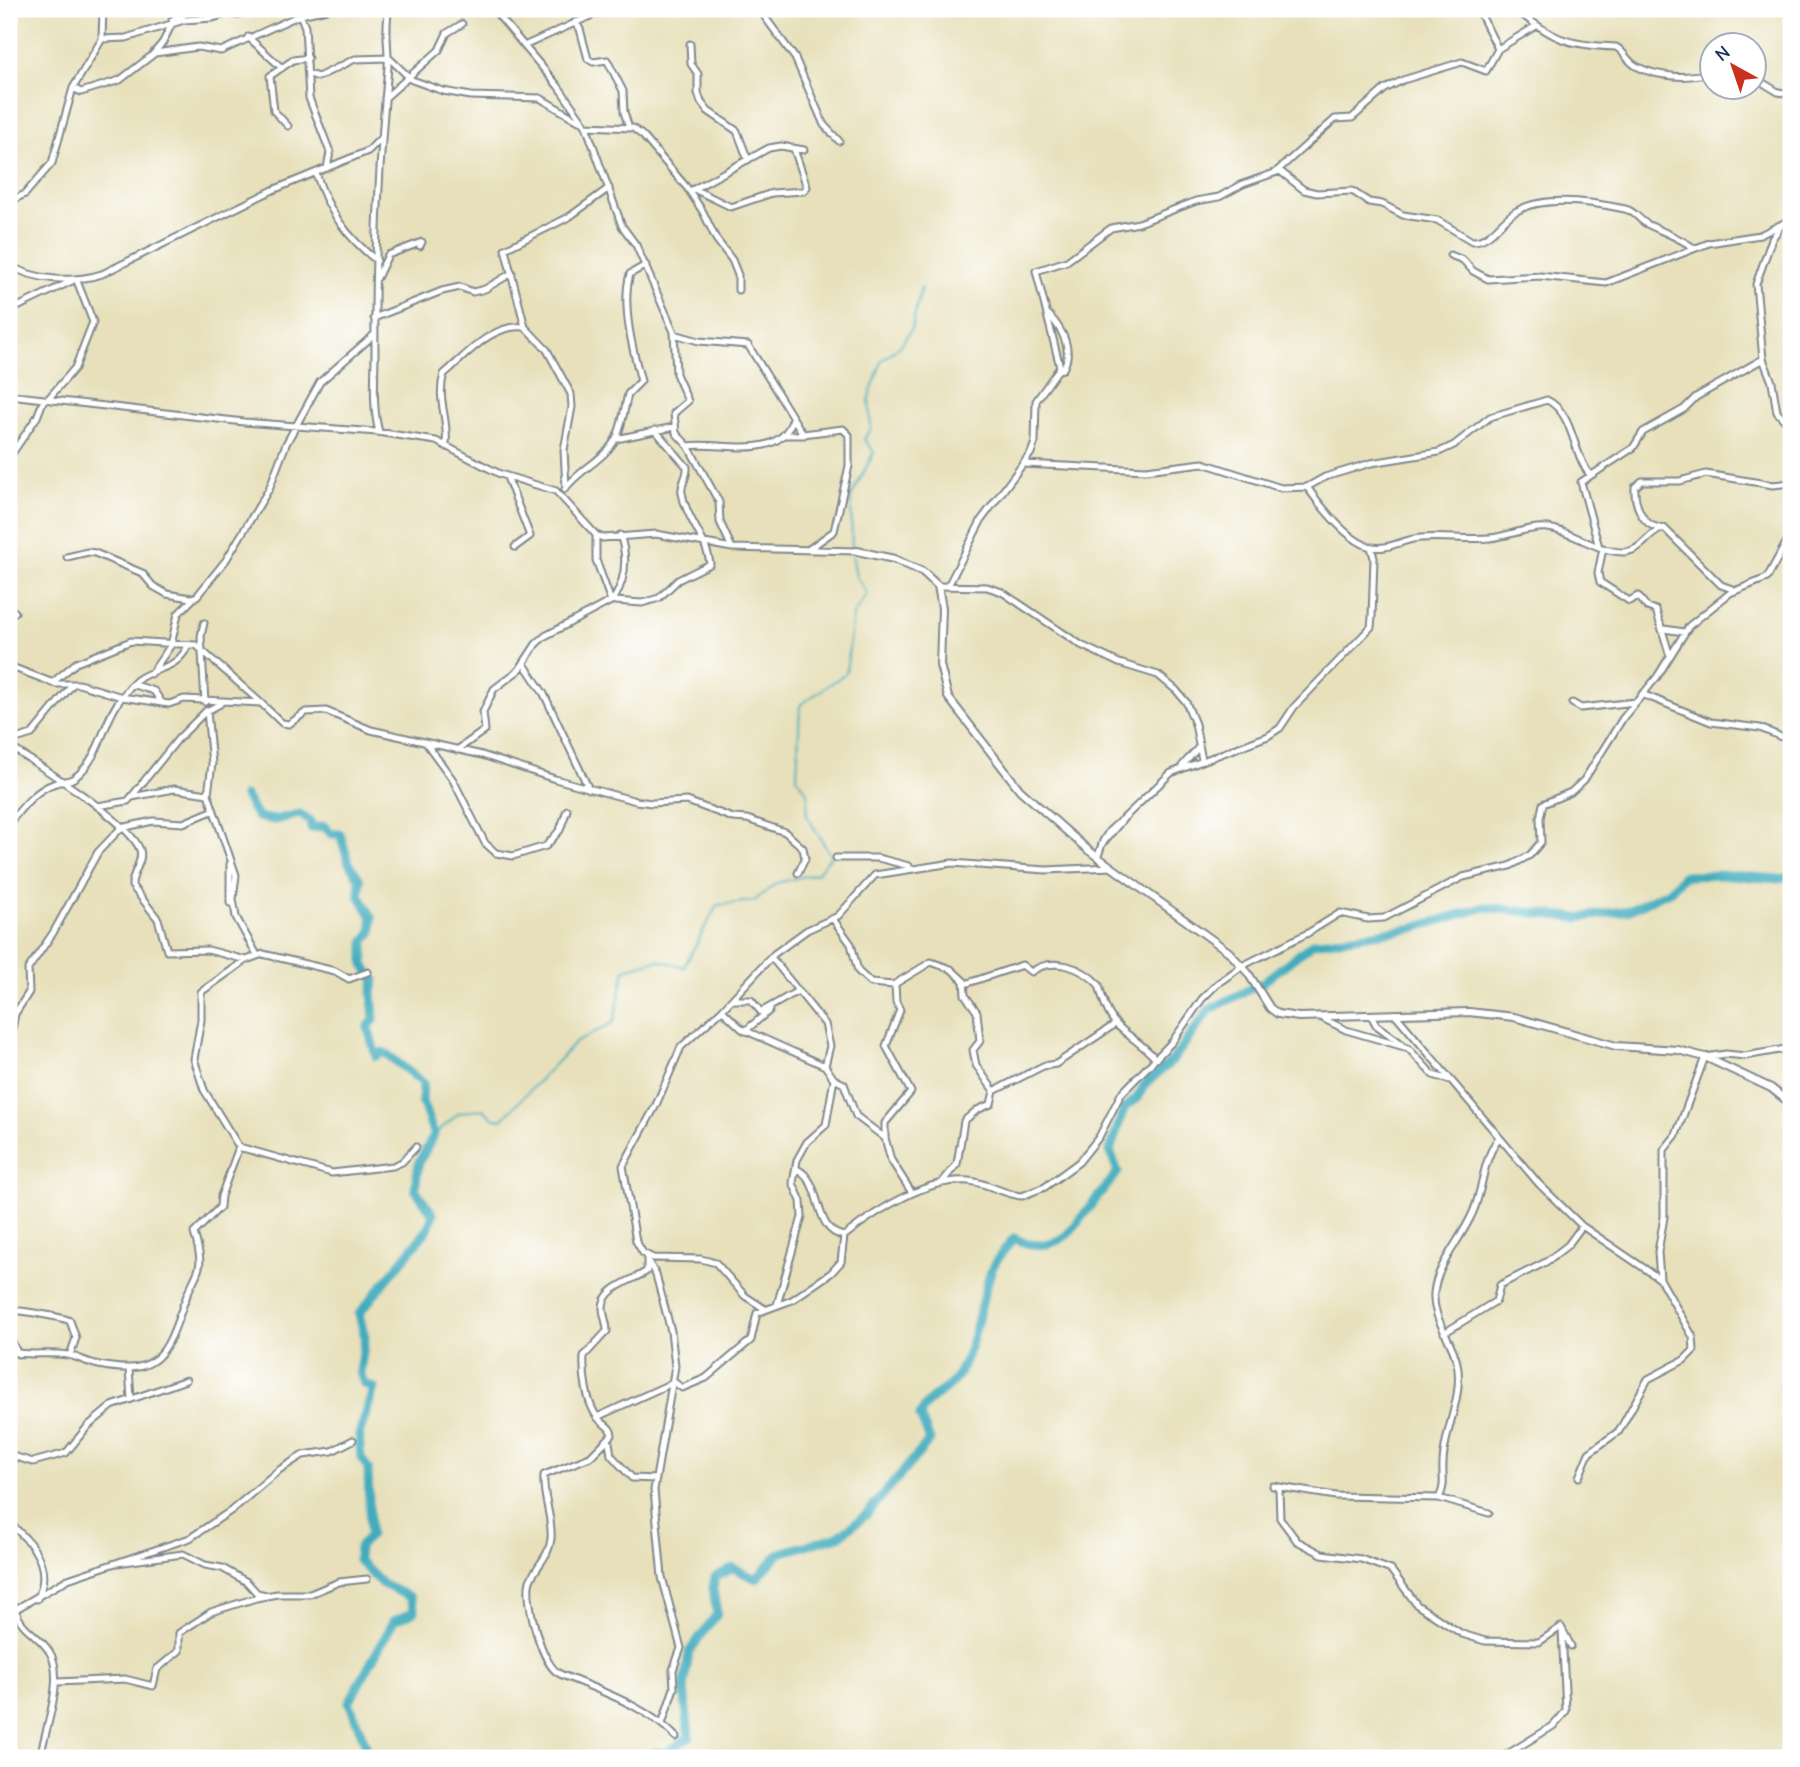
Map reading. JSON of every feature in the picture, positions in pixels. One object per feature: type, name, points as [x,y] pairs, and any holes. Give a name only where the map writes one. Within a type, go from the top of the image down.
[{"type":"street","points":[[9,202],[25,194],[52,163],[74,88],[102,39],[103,9]]},
{"type":"street","points":[[74,88],[81,92],[113,83],[152,54],[163,42],[178,9]]},
{"type":"street","points":[[102,39],[126,38],[172,22],[197,9]]},
{"type":"street","points":[[172,22],[249,9]]},
{"type":"street","points":[[152,54],[198,47],[221,51],[248,37],[269,31],[299,12],[327,9]]},
{"type":"street","points":[[379,432],[376,414],[374,318],[380,138],[388,58],[385,27],[389,9]]},
{"type":"street","points":[[493,9],[558,86],[580,121]]},
{"type":"street","points":[[526,45],[576,22],[618,9]]},
{"type":"street","points":[[759,9],[795,58],[824,125],[839,141]]},
{"type":"street","points":[[949,584],[973,533],[1003,487],[1024,464],[1035,442],[1036,401],[1060,364],[1037,278],[1038,269],[1067,261],[1111,228],[1139,223],[1196,201],[1219,197],[1276,171],[1335,119],[1352,118],[1395,83],[1453,64],[1470,63],[1483,72],[1496,57],[1498,49],[1478,9]]},
{"type":"street","points":[[1514,9],[1536,26],[1563,41],[1619,48],[1636,65],[1660,74],[1677,77],[1699,74]]},
{"type":"street","points":[[299,12],[305,27],[309,98],[331,152],[327,168]]},
{"type":"street","points":[[576,22],[588,59],[593,62],[607,60],[618,78],[629,128]]},
{"type":"street","points":[[385,98],[439,50],[447,33],[462,24]]},
{"type":"street","points":[[1498,49],[1536,26]]},
{"type":"street","points":[[248,37],[282,68]]},
{"type":"street","points":[[690,44],[691,64],[698,74],[701,102],[708,111],[737,131],[748,160]]},
{"type":"street","points":[[288,126],[274,111],[270,76],[293,60],[308,58]]},
{"type":"street","points":[[309,74],[318,77],[355,59],[388,58],[409,78],[463,95],[540,98],[586,126],[594,155],[622,226],[646,265],[674,334],[676,374],[688,401],[674,413],[674,426],[719,502],[720,522],[732,548]]},
{"type":"street","points":[[1769,87],[1778,92],[1791,94]]},
{"type":"street","points":[[586,126],[629,128],[638,131],[692,190],[716,239],[732,260],[738,275],[738,289]]},
{"type":"street","points":[[9,311],[75,281],[126,264],[273,190],[368,151],[380,138]]},
{"type":"street","points":[[692,190],[769,148],[781,146],[804,150]]},
{"type":"street","points":[[692,190],[731,207],[772,193],[804,191],[807,187],[794,149]]},
{"type":"street","points":[[368,151],[380,157]]},
{"type":"street","points":[[1276,171],[1286,174],[1304,190],[1317,193],[1352,191],[1369,202],[1403,215],[1437,220],[1472,242],[1488,237],[1517,210],[1541,203],[1570,202],[1626,209],[1694,248]]},
{"type":"street","points":[[316,173],[330,209],[354,243],[377,261]]},
{"type":"street","points":[[566,488],[564,450],[572,407],[571,394],[547,350],[524,325],[505,249],[569,217],[609,188]]},
{"type":"street","points":[[1450,255],[1463,260],[1473,271],[1489,279],[1540,276],[1606,283],[1694,248],[1760,235],[1791,219]]},
{"type":"street","points":[[1782,224],[1763,259],[1756,284],[1763,359],[1772,382],[1777,412],[1789,422],[1791,449]]},
{"type":"street","points":[[376,281],[388,255],[422,242],[420,246]]},
{"type":"street","points":[[9,265],[25,272],[75,281]]},
{"type":"street","points":[[615,440],[618,422],[625,413],[628,394],[642,381],[632,348],[627,290],[630,274],[646,265]]},
{"type":"street","points":[[374,318],[460,286],[473,292],[485,289],[512,273]]},
{"type":"street","points":[[9,458],[46,399],[75,368],[93,323],[75,281]]},
{"type":"street","points":[[1047,312],[1065,334],[1067,359],[1063,369],[1058,370]]},
{"type":"street","points":[[446,444],[447,424],[440,402],[444,374],[489,335],[524,325]]},
{"type":"street","points":[[151,674],[172,645],[178,614],[209,584],[235,547],[269,489],[297,425],[326,374],[360,349],[375,334]]},
{"type":"street","points":[[674,334],[699,341],[750,346],[804,435]]},
{"type":"street","points":[[1669,656],[1664,629],[1656,610],[1647,607],[1640,596],[1626,600],[1600,582],[1598,573],[1601,548],[1581,484],[1590,475],[1633,448],[1643,432],[1684,408],[1696,397],[1763,359]]},
{"type":"street","points":[[9,395],[244,422],[379,432],[446,444],[507,477],[562,495],[596,535],[596,560],[613,597]]},
{"type":"street","points":[[1024,464],[1146,470],[1203,463],[1257,478],[1281,488],[1307,487],[1325,477],[1371,463],[1439,452],[1454,445],[1490,417],[1544,400],[1553,403],[1565,418],[1578,456],[1590,475]]},
{"type":"street","points":[[784,435],[793,418]]},
{"type":"street","points":[[562,495],[615,440],[674,426]]},
{"type":"street","points":[[688,446],[756,448],[784,435],[843,429],[849,435],[849,466],[834,531],[826,540],[807,551]]},
{"type":"street","points":[[613,597],[642,603],[662,597],[666,588],[678,580],[709,566],[708,546],[691,517],[682,493],[687,467],[654,430]]},
{"type":"street","points":[[1726,595],[1721,585],[1670,532],[1646,521],[1634,498],[1635,487],[1642,481],[1680,481],[1706,474],[1773,485],[1791,483]]},
{"type":"street","points":[[507,477],[530,536],[514,547]]},
{"type":"street","points":[[1307,487],[1324,511],[1359,541],[1371,547],[1390,547],[1417,538],[1486,538],[1548,528],[1601,548],[1626,552],[1638,548],[1660,528]]},
{"type":"street","points":[[596,535],[656,534],[708,546],[857,551],[894,559],[923,572],[937,586],[942,608],[940,665],[948,696],[1020,790],[1098,856],[1216,941],[1242,965],[1253,979],[1265,1003],[1278,1014],[1318,1016],[1469,1012],[1514,1017],[1616,1046],[1678,1050],[1706,1057],[1771,1088],[1791,1104]]},
{"type":"street","points":[[797,1169],[805,1173],[813,1186],[826,1225],[835,1234],[844,1236],[912,1193],[941,1182],[974,1182],[1017,1195],[1031,1194],[1068,1173],[1090,1149],[1121,1094],[1177,1037],[1202,999],[1242,965],[1308,933],[1340,913],[1368,919],[1384,918],[1463,877],[1510,866],[1530,855],[1541,842],[1540,818],[1543,804],[1571,792],[1584,779],[1685,632],[1698,617],[1726,595],[1767,578],[1791,534]]},
{"type":"street","points":[[457,750],[485,730],[483,712],[494,689],[524,664],[536,644],[545,636],[610,602],[625,573],[625,550],[620,535]]},
{"type":"street","points":[[1171,773],[1260,739],[1280,728],[1294,707],[1371,627],[1374,558],[1371,547]]},
{"type":"street","points":[[67,557],[96,553],[142,573],[153,586],[167,594],[194,598]]},
{"type":"street","points":[[937,586],[949,584],[966,588],[987,587],[1002,592],[1081,645],[1119,663],[1158,675],[1186,702],[1195,724],[1202,760]]},
{"type":"street","points":[[1721,585],[1736,590]]},
{"type":"street","points":[[9,608],[15,612]]},
{"type":"street","points":[[204,623],[205,711],[212,764],[208,794],[231,859],[229,899],[257,955]]},
{"type":"street","points":[[1664,629],[1685,632]]},
{"type":"street","points":[[52,683],[76,663],[131,641],[197,645],[282,723],[289,724],[306,712],[326,711],[371,730],[457,750],[589,789],[645,803],[682,800],[785,832],[805,852],[803,865],[798,873]]},
{"type":"street","points":[[9,823],[37,793],[52,783],[66,783],[87,766],[122,697],[132,684],[168,667],[184,654],[188,645]]},
{"type":"street","points":[[524,664],[544,694],[589,789]]},
{"type":"street","points":[[9,666],[52,683],[73,684],[122,697],[162,703],[184,699],[261,703]]},
{"type":"street","points":[[9,733],[19,738],[32,734],[73,684]]},
{"type":"street","points":[[132,684],[154,691],[162,703]]},
{"type":"street","points":[[1642,694],[1710,722],[1760,728],[1791,741]]},
{"type":"street","points":[[132,797],[138,785],[205,711],[223,702]]},
{"type":"street","points":[[1572,703],[1581,708],[1636,702]]},
{"type":"street","points":[[426,743],[453,780],[485,843],[496,853],[513,856],[546,846],[560,831],[567,810]]},
{"type":"street","points":[[9,746],[97,806],[140,850],[132,886],[158,919],[167,951],[208,950],[246,960]]},
{"type":"street","points":[[1098,856],[1109,831],[1198,748]]},
{"type":"street","points":[[97,806],[123,803],[132,797],[174,789],[208,794]]},
{"type":"street","points":[[9,1045],[15,1014],[29,992],[29,966],[53,933],[88,866],[121,828],[153,821],[183,823],[212,811]]},
{"type":"street","points":[[835,858],[878,858],[912,867]]},
{"type":"street","points":[[662,1724],[674,1688],[673,1670],[681,1648],[662,1577],[656,1479],[674,1382],[672,1336],[656,1275],[635,1236],[624,1160],[656,1105],[681,1047],[732,1000],[771,957],[807,930],[833,919],[871,877],[912,867],[952,863],[1046,870],[1115,867]]},
{"type":"street","points":[[833,919],[851,944],[856,967],[866,980],[874,984],[895,984],[933,962],[951,969],[965,984],[965,995],[977,1012],[980,1041],[973,1049],[974,1060],[995,1091]]},
{"type":"street","points":[[368,972],[358,973],[349,979],[335,971],[270,955],[257,955],[246,960],[201,992],[201,1020],[193,1052],[204,1090],[239,1147],[332,1173],[393,1166],[416,1147]]},
{"type":"street","points":[[771,957],[796,992],[815,1008],[827,1029],[830,1046],[825,1066]]},
{"type":"street","points":[[965,984],[1021,965],[1031,972],[1043,965],[1069,965],[1099,985],[1100,998],[1114,1026],[1137,1040],[1156,1059]]},
{"type":"street","points":[[895,984],[895,1002],[900,1010],[886,1046],[911,1091],[885,1123],[885,1138],[891,1160],[912,1193]]},
{"type":"street","points":[[745,1031],[796,992]]},
{"type":"street","points":[[732,1000],[751,1000],[761,1012],[775,1006]]},
{"type":"street","points":[[722,1010],[745,1031],[825,1066],[834,1079],[844,1084],[859,1119],[885,1138]]},
{"type":"street","points":[[1395,1014],[1539,1184],[1582,1226],[1660,1279]]},
{"type":"street","points":[[1371,1015],[1376,1025],[1408,1048],[1433,1075],[1450,1080]]},
{"type":"street","points":[[1318,1016],[1346,1030],[1408,1048]]},
{"type":"street","points":[[941,1182],[957,1164],[964,1121],[977,1110],[991,1104],[995,1091],[1043,1066],[1056,1064],[1114,1026]]},
{"type":"street","points":[[1706,1057],[1726,1054],[1745,1056],[1791,1048]]},
{"type":"street","points":[[1579,1477],[1590,1452],[1619,1431],[1648,1379],[1684,1360],[1694,1350],[1693,1337],[1660,1279],[1658,1252],[1664,1217],[1664,1150],[1676,1135],[1706,1057]]},
{"type":"street","points":[[778,1305],[802,1217],[801,1201],[793,1183],[804,1146],[826,1125],[834,1079]]},
{"type":"street","points":[[1439,1499],[1445,1486],[1443,1463],[1458,1373],[1455,1356],[1435,1308],[1434,1293],[1438,1278],[1475,1208],[1482,1168],[1499,1138]]},
{"type":"street","points":[[9,1352],[70,1355],[99,1365],[130,1368],[154,1363],[171,1339],[183,1303],[200,1270],[200,1250],[194,1233],[220,1207],[220,1197],[239,1147]]},
{"type":"street","points":[[1444,1333],[1496,1301],[1500,1285],[1546,1262],[1568,1245],[1582,1226]]},
{"type":"street","points":[[674,1382],[682,1388],[706,1378],[751,1340],[757,1313],[792,1300],[838,1267],[844,1236]]},
{"type":"street","points":[[647,1258],[710,1261],[723,1269],[744,1296],[765,1309]]},
{"type":"street","points":[[647,1258],[645,1273],[618,1286],[607,1297],[603,1308],[607,1331],[584,1356],[588,1391],[597,1417],[612,1430],[609,1442],[611,1455],[632,1478],[656,1479]]},
{"type":"street","points":[[9,1310],[27,1309],[39,1316],[70,1321],[76,1338],[70,1355]]},
{"type":"street","points":[[9,1336],[18,1354]]},
{"type":"street","points":[[130,1368],[131,1399]]},
{"type":"street","points":[[9,1455],[33,1462],[66,1453],[96,1419],[116,1404],[186,1380]]},
{"type":"street","points":[[597,1417],[674,1382]]},
{"type":"street","points":[[9,1613],[64,1580],[190,1538],[232,1510],[274,1473],[303,1455],[332,1451],[353,1440]]},
{"type":"street","points":[[609,1442],[590,1457],[544,1475],[551,1541],[545,1560],[529,1584],[531,1607],[544,1656],[552,1670],[595,1687],[662,1724],[676,1737]]},
{"type":"street","points":[[1489,1513],[1439,1499],[1336,1496],[1276,1487],[1280,1518],[1297,1541],[1317,1552],[1361,1559],[1391,1570],[1417,1605],[1462,1634],[1485,1641],[1539,1642],[1561,1627]]},
{"type":"street","points":[[9,1523],[44,1564],[45,1576],[37,1598]]},
{"type":"street","points":[[107,1564],[183,1554],[233,1574],[258,1594],[269,1595],[310,1594],[349,1580],[368,1579]]},
{"type":"street","points":[[57,1682],[125,1679],[153,1686],[157,1669],[179,1651],[177,1638],[182,1630],[211,1612],[269,1595]]},
{"type":"street","points":[[15,1609],[23,1628],[52,1654],[57,1682],[40,1758]]},
{"type":"street","points":[[1561,1627],[1571,1646]]},
{"type":"street","points":[[1502,1758],[1553,1726],[1566,1711],[1561,1627]]},
{"type":"waterway","points":[[852,549],[851,497],[874,452],[864,439],[871,428],[869,398],[882,360],[900,346],[911,330],[921,288]]},
{"type":"waterway","points":[[434,1135],[459,1113],[483,1109],[494,1119],[502,1119],[575,1043],[614,1022],[625,969],[658,960],[684,967],[717,905],[754,901],[777,883],[817,873],[831,856],[807,816],[808,793],[797,778],[800,705],[846,673],[853,615],[867,593],[856,577],[852,554]]},
{"type":"waterway","points":[[245,796],[257,817],[274,820],[300,814],[310,820],[311,828],[324,826],[331,834],[340,834],[349,863],[360,880],[359,895],[372,917],[372,931],[364,942],[364,965],[375,980],[372,992],[374,1020],[368,1027],[376,1056],[383,1052],[423,1083],[422,1101],[434,1135],[419,1162],[415,1189],[433,1214],[428,1229],[359,1314],[365,1337],[360,1372],[364,1384],[374,1388],[359,1435],[361,1457],[368,1469],[370,1535],[359,1547],[358,1560],[382,1584],[410,1597],[415,1611],[394,1621],[349,1702],[368,1751],[366,1758]]},
{"type":"waterway","points":[[644,1758],[655,1752],[667,1753],[689,1737],[684,1689],[689,1652],[717,1614],[713,1589],[715,1577],[733,1568],[756,1579],[780,1553],[839,1536],[866,1515],[930,1440],[920,1416],[929,1401],[955,1380],[965,1361],[988,1282],[999,1257],[1014,1238],[1028,1244],[1041,1245],[1055,1242],[1068,1234],[1118,1172],[1110,1151],[1124,1108],[1137,1098],[1145,1084],[1172,1061],[1209,1010],[1262,983],[1313,943],[1414,928],[1485,907],[1578,918],[1630,910],[1671,890],[1683,876],[1725,875],[1779,879],[1791,876]]}]
